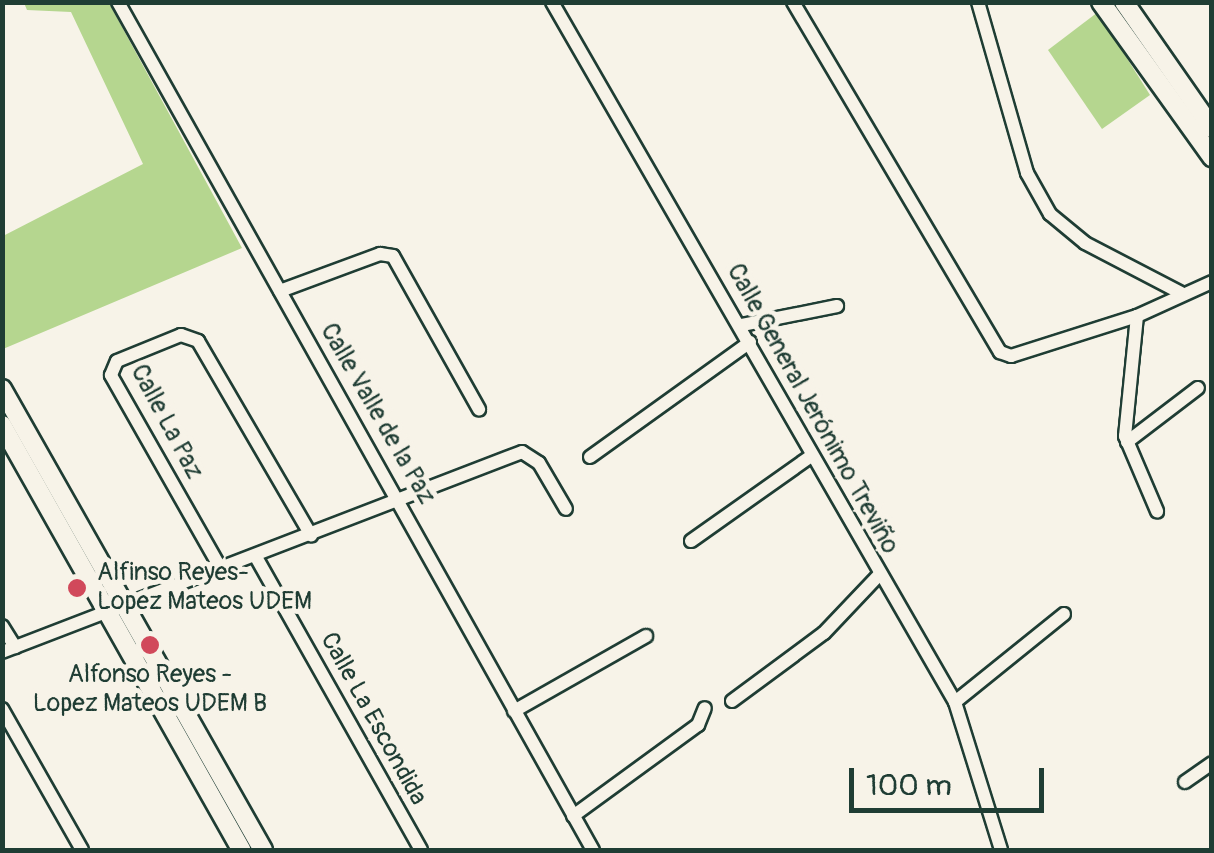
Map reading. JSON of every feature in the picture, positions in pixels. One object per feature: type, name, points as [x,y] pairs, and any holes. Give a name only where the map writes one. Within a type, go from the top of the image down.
[{"type":"main road","points":[[1101,2],[1212,157]]},
{"type":"main road","points":[[1124,2],[1212,128]]},
{"type":"main road","points":[[2,388],[128,604],[263,850]]},
{"type":"main road","points":[[2,425],[240,850]]},
{"type":"street","name":"Calle Valle de la Paz","points":[[118,2],[402,501],[593,850]]},
{"type":"street","name":"Calle General Jerónimo Treviño","points":[[552,2],[742,325],[878,576],[955,702],[1001,850]]},
{"type":"street","points":[[793,2],[990,342],[1011,356],[1137,316],[1212,282]]},
{"type":"street","points":[[978,2],[1027,172],[1050,214],[1086,243],[1181,293]]},
{"type":"street","points":[[280,290],[380,254],[393,256],[478,409]]},
{"type":"street","points":[[742,325],[836,306]]},
{"type":"street","points":[[1137,316],[1123,412],[1127,442],[1157,511]]},
{"type":"street","name":"Calle La Paz","points":[[221,568],[111,375],[118,361],[181,334],[198,341],[312,536]]},
{"type":"street","points":[[590,456],[750,342]]},
{"type":"street","points":[[1127,442],[1198,388]]},
{"type":"street","points":[[2,626],[8,650],[522,452],[540,464],[566,509]]},
{"type":"street","points":[[691,541],[811,456]]},
{"type":"street","name":"Calle La Escondida","points":[[256,557],[421,850]]},
{"type":"street","points":[[732,702],[824,633],[878,576]]},
{"type":"street","points":[[955,702],[1064,614]]},
{"type":"street","points":[[514,711],[646,636]]},
{"type":"street","points":[[573,816],[698,725],[705,708]]},
{"type":"street","points":[[2,709],[82,850]]},
{"type":"street","points":[[1186,782],[1212,763]]},
{"type":"green space","points":[[24,3],[109,3],[242,248],[3,349],[3,236],[143,164],[71,12],[27,10]]},
{"type":"green space","points":[[1098,12],[1150,95],[1102,129],[1048,50]]},
{"type":"place","name":"Alfinso Reyes- Lopez Mateos UDEM","points":[[77,588]]},
{"type":"place","name":"Alfonso Reyes - Lopez Mateos UDEM B","points":[[150,645]]}]
